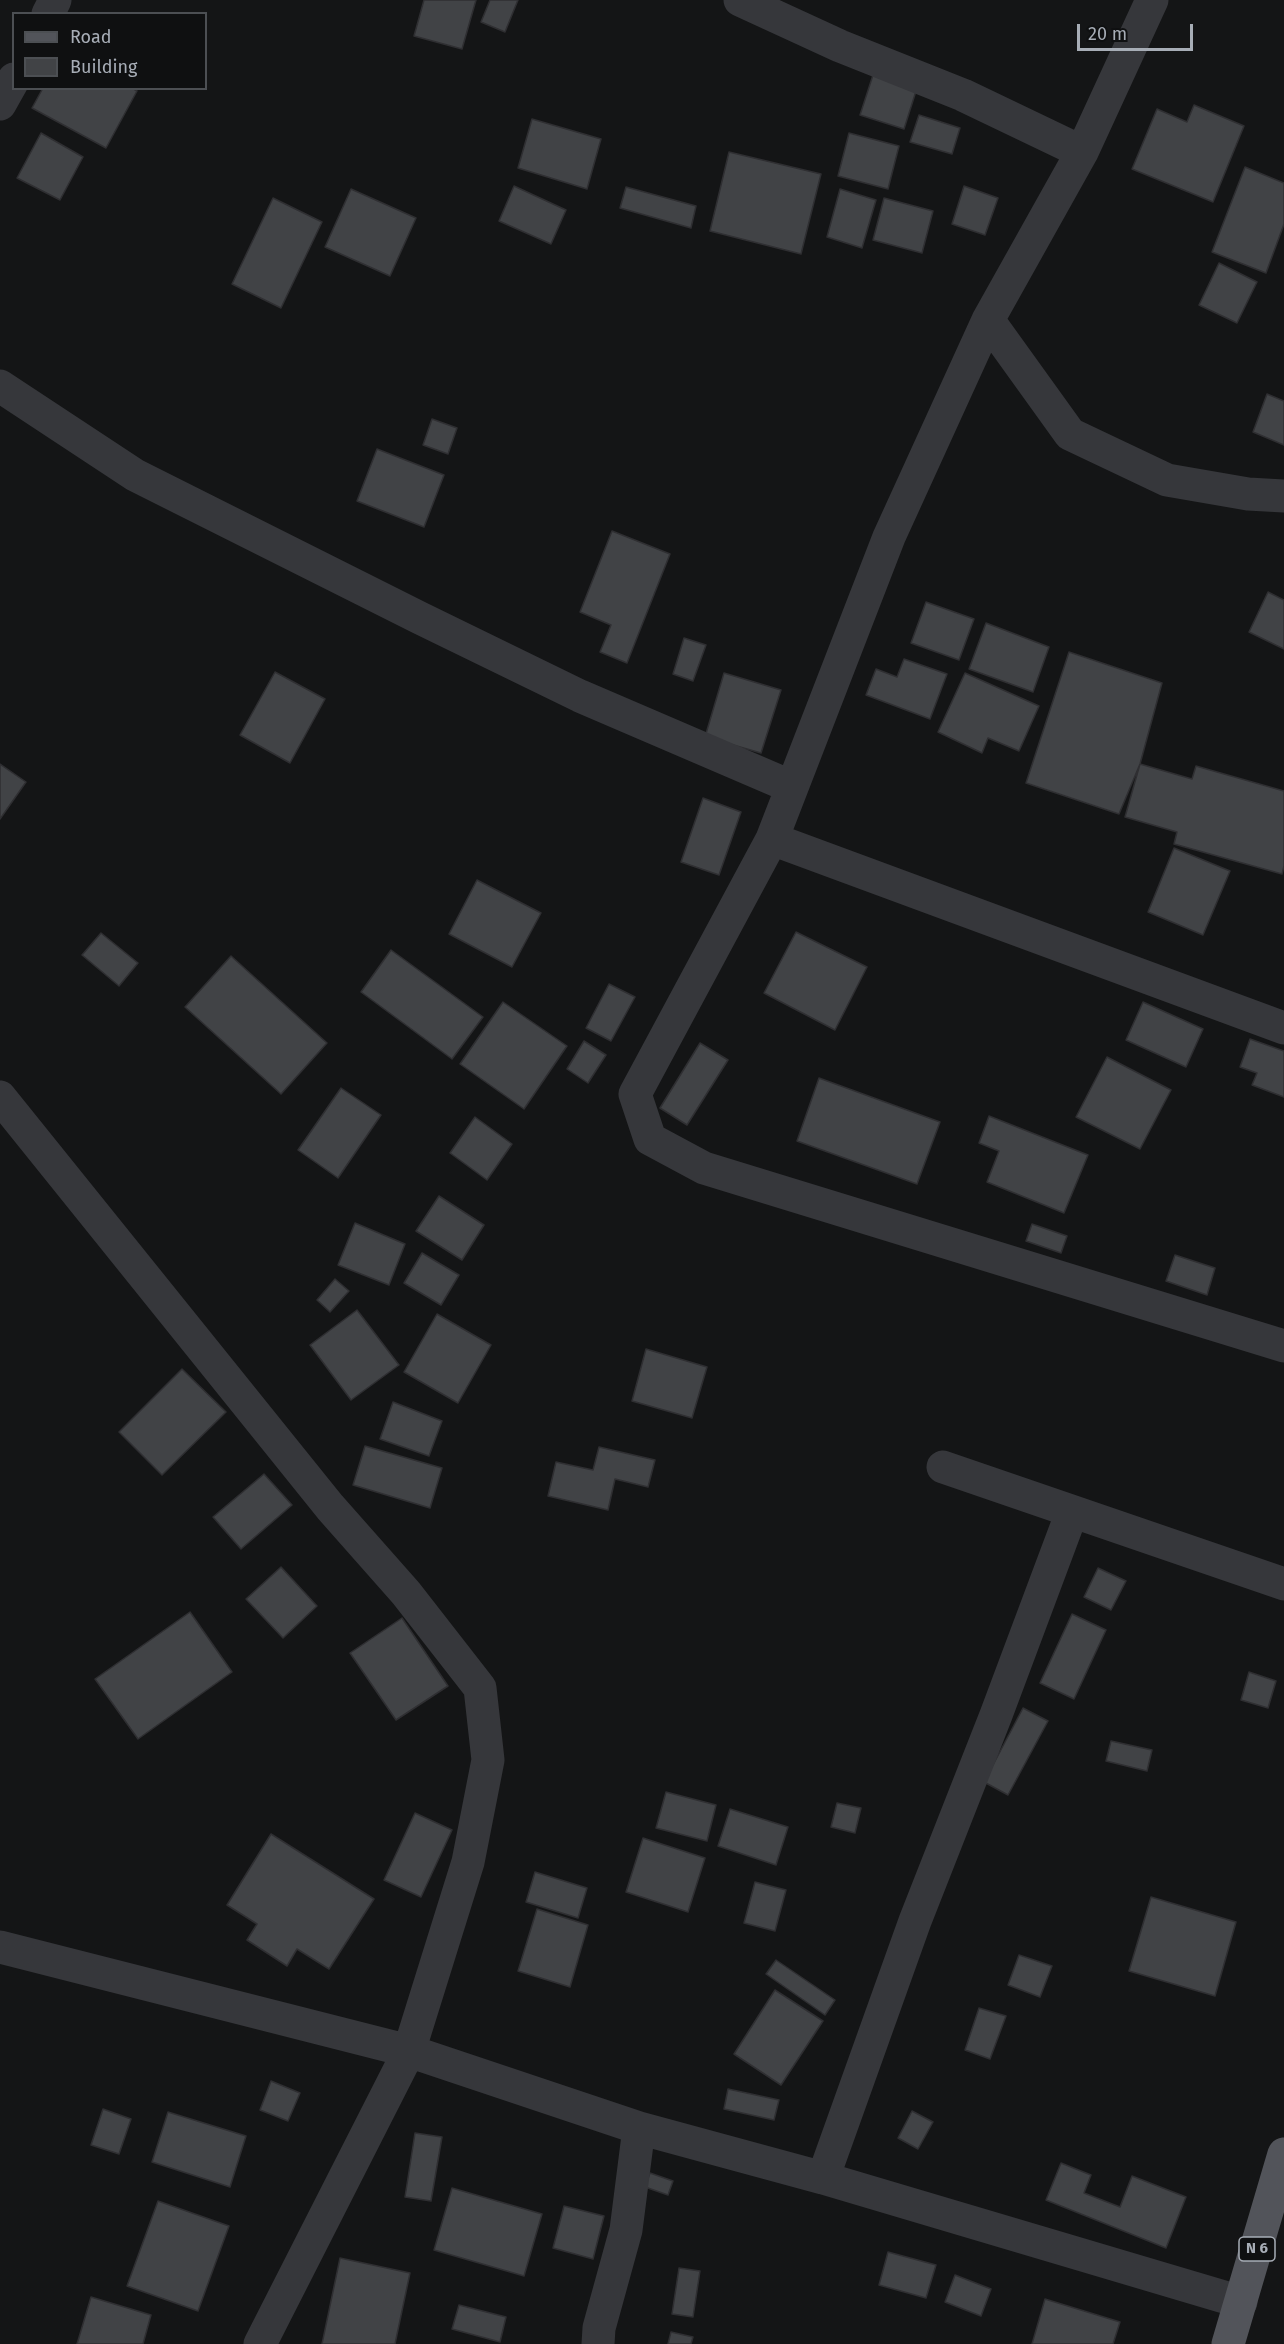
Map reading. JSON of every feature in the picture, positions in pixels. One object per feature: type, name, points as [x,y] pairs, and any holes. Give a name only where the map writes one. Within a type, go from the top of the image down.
[{"type":"main road","name":"N 6","points":[[1228,2344],[1281,2174]]},
{"type":"street","points":[[740,0],[840,46],[963,94],[1082,152]]},
{"type":"street","points":[[1152,0],[1082,152],[988,320],[889,537],[772,839],[635,1094],[651,1139],[704,1167],[1284,1346]]},
{"type":"street","points":[[0,104],[12,83]]},
{"type":"street","points":[[988,320],[1070,434],[1167,480],[1248,494],[1284,496]]},
{"type":"street","points":[[0,386],[135,475],[580,696],[792,787]]},
{"type":"street","points":[[772,839],[1284,1028]]},
{"type":"street","points":[[0,1097],[330,1507],[406,1593],[480,1688],[488,1760],[468,1862],[409,2051],[260,2344]]},
{"type":"street","points":[[943,1467],[1284,1584]]},
{"type":"street","points":[[823,2178],[915,1921],[1072,1512]]},
{"type":"street","points":[[0,1947],[409,2051],[639,2128],[823,2178],[1241,2302]]},
{"type":"street","points":[[598,2344],[599,2328],[626,2230],[639,2128]]},
{"type":"building","points":[[424,0],[476,0],[462,49],[414,36]]},
{"type":"building","points":[[490,0],[518,0],[505,32],[481,22]]},
{"type":"building","points":[[873,75],[917,88],[904,129],[860,115]]},
{"type":"building","points":[[42,90],[137,91],[106,148],[32,108]]},
{"type":"building","points":[[1194,105],[1244,126],[1213,202],[1132,169],[1157,109],[1187,122]]},
{"type":"building","points":[[919,115],[960,128],[952,154],[910,142]]},
{"type":"building","points":[[532,119],[601,139],[587,189],[518,168]]},
{"type":"building","points":[[41,133],[83,157],[60,200],[17,178]]},
{"type":"building","points":[[849,133],[899,146],[888,189],[838,176]]},
{"type":"building","points":[[729,152],[821,174],[801,254],[710,231]]},
{"type":"building","points":[[1245,167],[1284,183],[1284,224],[1266,273],[1212,252]]},
{"type":"building","points":[[514,186],[566,210],[551,244],[499,221]]},
{"type":"building","points":[[964,186],[998,198],[985,235],[952,224]]},
{"type":"building","points":[[626,187],[696,206],[691,228],[620,208]]},
{"type":"building","points":[[351,189],[416,218],[390,276],[325,247]]},
{"type":"building","points":[[840,189],[876,200],[862,248],[827,237]]},
{"type":"building","points":[[273,198],[322,222],[281,308],[232,284]]},
{"type":"building","points":[[884,198],[933,211],[922,253],[873,240]]},
{"type":"building","points":[[1219,263],[1257,282],[1237,323],[1199,305]]},
{"type":"building","points":[[1267,394],[1284,401],[1284,445],[1253,432]]},
{"type":"building","points":[[432,419],[457,428],[448,454],[423,445]]},
{"type":"building","points":[[377,449],[444,475],[424,527],[357,501]]},
{"type":"building","points":[[612,531],[670,554],[627,663],[600,652],[611,625],[580,612]]},
{"type":"building","points":[[1268,592],[1284,600],[1284,649],[1249,632]]},
{"type":"building","points":[[926,602],[974,619],[959,660],[911,643]]},
{"type":"building","points":[[986,623],[1049,647],[1033,692],[969,669]]},
{"type":"building","points":[[684,638],[706,645],[693,681],[673,674]]},
{"type":"building","points":[[1069,652],[1162,683],[1140,764],[1119,814],[1026,783]]},
{"type":"building","points":[[904,659],[947,674],[930,719],[866,695],[876,669],[897,677]]},
{"type":"building","points":[[275,672],[325,699],[290,763],[240,735]]},
{"type":"building","points":[[724,673],[781,690],[761,753],[705,737]]},
{"type":"building","points":[[965,673],[1039,706],[1019,751],[988,738],[982,753],[938,732]]},
{"type":"building","points":[[0,764],[26,782],[0,819]]},
{"type":"building","points":[[1140,764],[1192,779],[1196,766],[1284,791],[1284,866],[1282,874],[1174,844],[1177,832],[1125,817]]},
{"type":"building","points":[[703,798],[741,812],[719,875],[681,862]]},
{"type":"building","points":[[1174,848],[1230,871],[1203,935],[1148,912]]},
{"type":"building","points":[[477,880],[541,913],[512,967],[449,934]]},
{"type":"building","points":[[796,932],[867,967],[835,1030],[764,993]]},
{"type":"building","points":[[101,933],[138,963],[119,986],[82,955]]},
{"type":"building","points":[[391,950],[483,1017],[452,1059],[361,992]]},
{"type":"building","points":[[231,956],[327,1043],[281,1094],[185,1007]]},
{"type":"building","points":[[609,984],[635,997],[611,1041],[586,1028]]},
{"type":"building","points":[[503,1002],[567,1046],[524,1109],[460,1064]]},
{"type":"building","points":[[1143,1002],[1203,1029],[1186,1067],[1126,1040]]},
{"type":"building","points":[[1250,1039],[1284,1051],[1284,1097],[1252,1085],[1257,1073],[1240,1067]]},
{"type":"building","points":[[584,1041],[606,1055],[588,1083],[567,1069]]},
{"type":"building","points":[[700,1043],[728,1060],[687,1125],[660,1108]]},
{"type":"building","points":[[1107,1057],[1171,1090],[1140,1149],[1076,1117]]},
{"type":"building","points":[[819,1078],[940,1122],[917,1184],[797,1141]]},
{"type":"building","points":[[341,1088],[381,1115],[338,1178],[298,1150]]},
{"type":"building","points":[[989,1116],[1088,1155],[1064,1213],[987,1182],[999,1151],[979,1143]]},
{"type":"building","points":[[475,1117],[512,1144],[487,1180],[450,1153]]},
{"type":"building","points":[[439,1196],[484,1225],[462,1260],[416,1231]]},
{"type":"building","points":[[355,1223],[405,1244],[389,1285],[338,1265]]},
{"type":"building","points":[[1032,1224],[1067,1236],[1061,1253],[1026,1241]]},
{"type":"building","points":[[422,1253],[459,1275],[441,1305],[404,1283]]},
{"type":"building","points":[[1175,1255],[1215,1268],[1207,1295],[1166,1281]]},
{"type":"building","points":[[335,1279],[349,1291],[330,1312],[317,1300]]},
{"type":"building","points":[[357,1310],[399,1365],[351,1400],[310,1345]]},
{"type":"building","points":[[437,1314],[491,1345],[458,1403],[404,1372]]},
{"type":"building","points":[[646,1349],[707,1367],[692,1418],[632,1401]]},
{"type":"building","points":[[182,1369],[226,1412],[162,1475],[119,1432]]},
{"type":"building","points":[[393,1402],[442,1421],[429,1456],[380,1439]]},
{"type":"building","points":[[365,1446],[442,1468],[430,1508],[353,1485]]},
{"type":"building","points":[[599,1447],[655,1460],[648,1487],[615,1479],[608,1510],[548,1496],[556,1462],[593,1470]]},
{"type":"building","points":[[264,1474],[292,1505],[241,1549],[213,1517]]},
{"type":"building","points":[[281,1567],[317,1606],[283,1638],[246,1599]]},
{"type":"building","points":[[1098,1568],[1126,1581],[1111,1610],[1084,1597]]},
{"type":"building","points":[[190,1612],[232,1672],[138,1739],[95,1679]]},
{"type":"building","points":[[1072,1614],[1106,1630],[1074,1699],[1040,1683]]},
{"type":"building","points":[[402,1618],[448,1686],[396,1720],[350,1653]]},
{"type":"building","points":[[1249,1672],[1276,1681],[1268,1708],[1241,1700]]},
{"type":"building","points":[[1023,1708],[1048,1721],[1008,1795],[984,1782]]},
{"type":"building","points":[[1111,1741],[1152,1750],[1147,1771],[1106,1761]]},
{"type":"building","points":[[666,1792],[716,1805],[707,1841],[656,1828]]},
{"type":"building","points":[[837,1803],[861,1808],[855,1833],[831,1827]]},
{"type":"building","points":[[730,1809],[788,1827],[776,1865],[718,1846]]},
{"type":"building","points":[[415,1813],[452,1830],[421,1897],[384,1880]]},
{"type":"building","points":[[271,1834],[374,1899],[329,1969],[297,1949],[287,1966],[247,1940],[257,1924],[227,1905]]},
{"type":"building","points":[[643,1838],[705,1858],[688,1912],[626,1892]]},
{"type":"building","points":[[535,1872],[587,1888],[578,1918],[526,1902]]},
{"type":"building","points":[[755,1882],[786,1890],[775,1931],[744,1923]]},
{"type":"building","points":[[1151,1897],[1236,1922],[1215,1996],[1129,1971]]},
{"type":"building","points":[[537,1909],[588,1925],[570,1987],[518,1971]]},
{"type":"building","points":[[1019,1955],[1052,1966],[1040,1997],[1008,1985]]},
{"type":"building","points":[[776,1960],[835,2000],[825,2015],[766,1974]]},
{"type":"building","points":[[775,1990],[823,2021],[781,2085],[734,2054]]},
{"type":"building","points":[[979,2008],[1006,2016],[990,2059],[965,2050]]},
{"type":"building","points":[[271,2081],[300,2093],[288,2121],[260,2110]]},
{"type":"building","points":[[728,2089],[779,2100],[774,2120],[724,2109]]},
{"type":"building","points":[[103,2109],[131,2119],[119,2154],[91,2145]]},
{"type":"building","points":[[912,2111],[933,2122],[918,2149],[898,2138]]},
{"type":"building","points":[[168,2112],[246,2136],[230,2187],[152,2162]]},
{"type":"building","points":[[415,2133],[442,2137],[431,2201],[405,2197]]},
{"type":"building","points":[[1061,2163],[1091,2175],[1084,2193],[1120,2207],[1132,2176],[1186,2197],[1166,2248],[1046,2200]]},
{"type":"building","points":[[650,2173],[673,2181],[668,2195],[645,2187]]},
{"type":"building","points":[[452,2188],[542,2214],[524,2276],[434,2250]]},
{"type":"building","points":[[158,2201],[229,2226],[198,2311],[127,2286]]},
{"type":"building","points":[[564,2206],[604,2216],[593,2259],[553,2248]]},
{"type":"building","points":[[888,2252],[936,2265],[926,2298],[879,2285]]},
{"type":"building","points":[[340,2258],[410,2273],[395,2344],[322,2344]]},
{"type":"building","points":[[679,2268],[700,2271],[693,2317],[672,2314]]},
{"type":"building","points":[[955,2275],[991,2289],[981,2316],[945,2302]]},
{"type":"building","points":[[91,2297],[151,2315],[143,2344],[77,2344]]},
{"type":"building","points":[[1045,2299],[1120,2322],[1113,2344],[1032,2344]]},
{"type":"building","points":[[459,2305],[506,2317],[500,2342],[452,2329]]},
{"type":"building","points":[[671,2332],[693,2337],[691,2344],[668,2344]]}]
